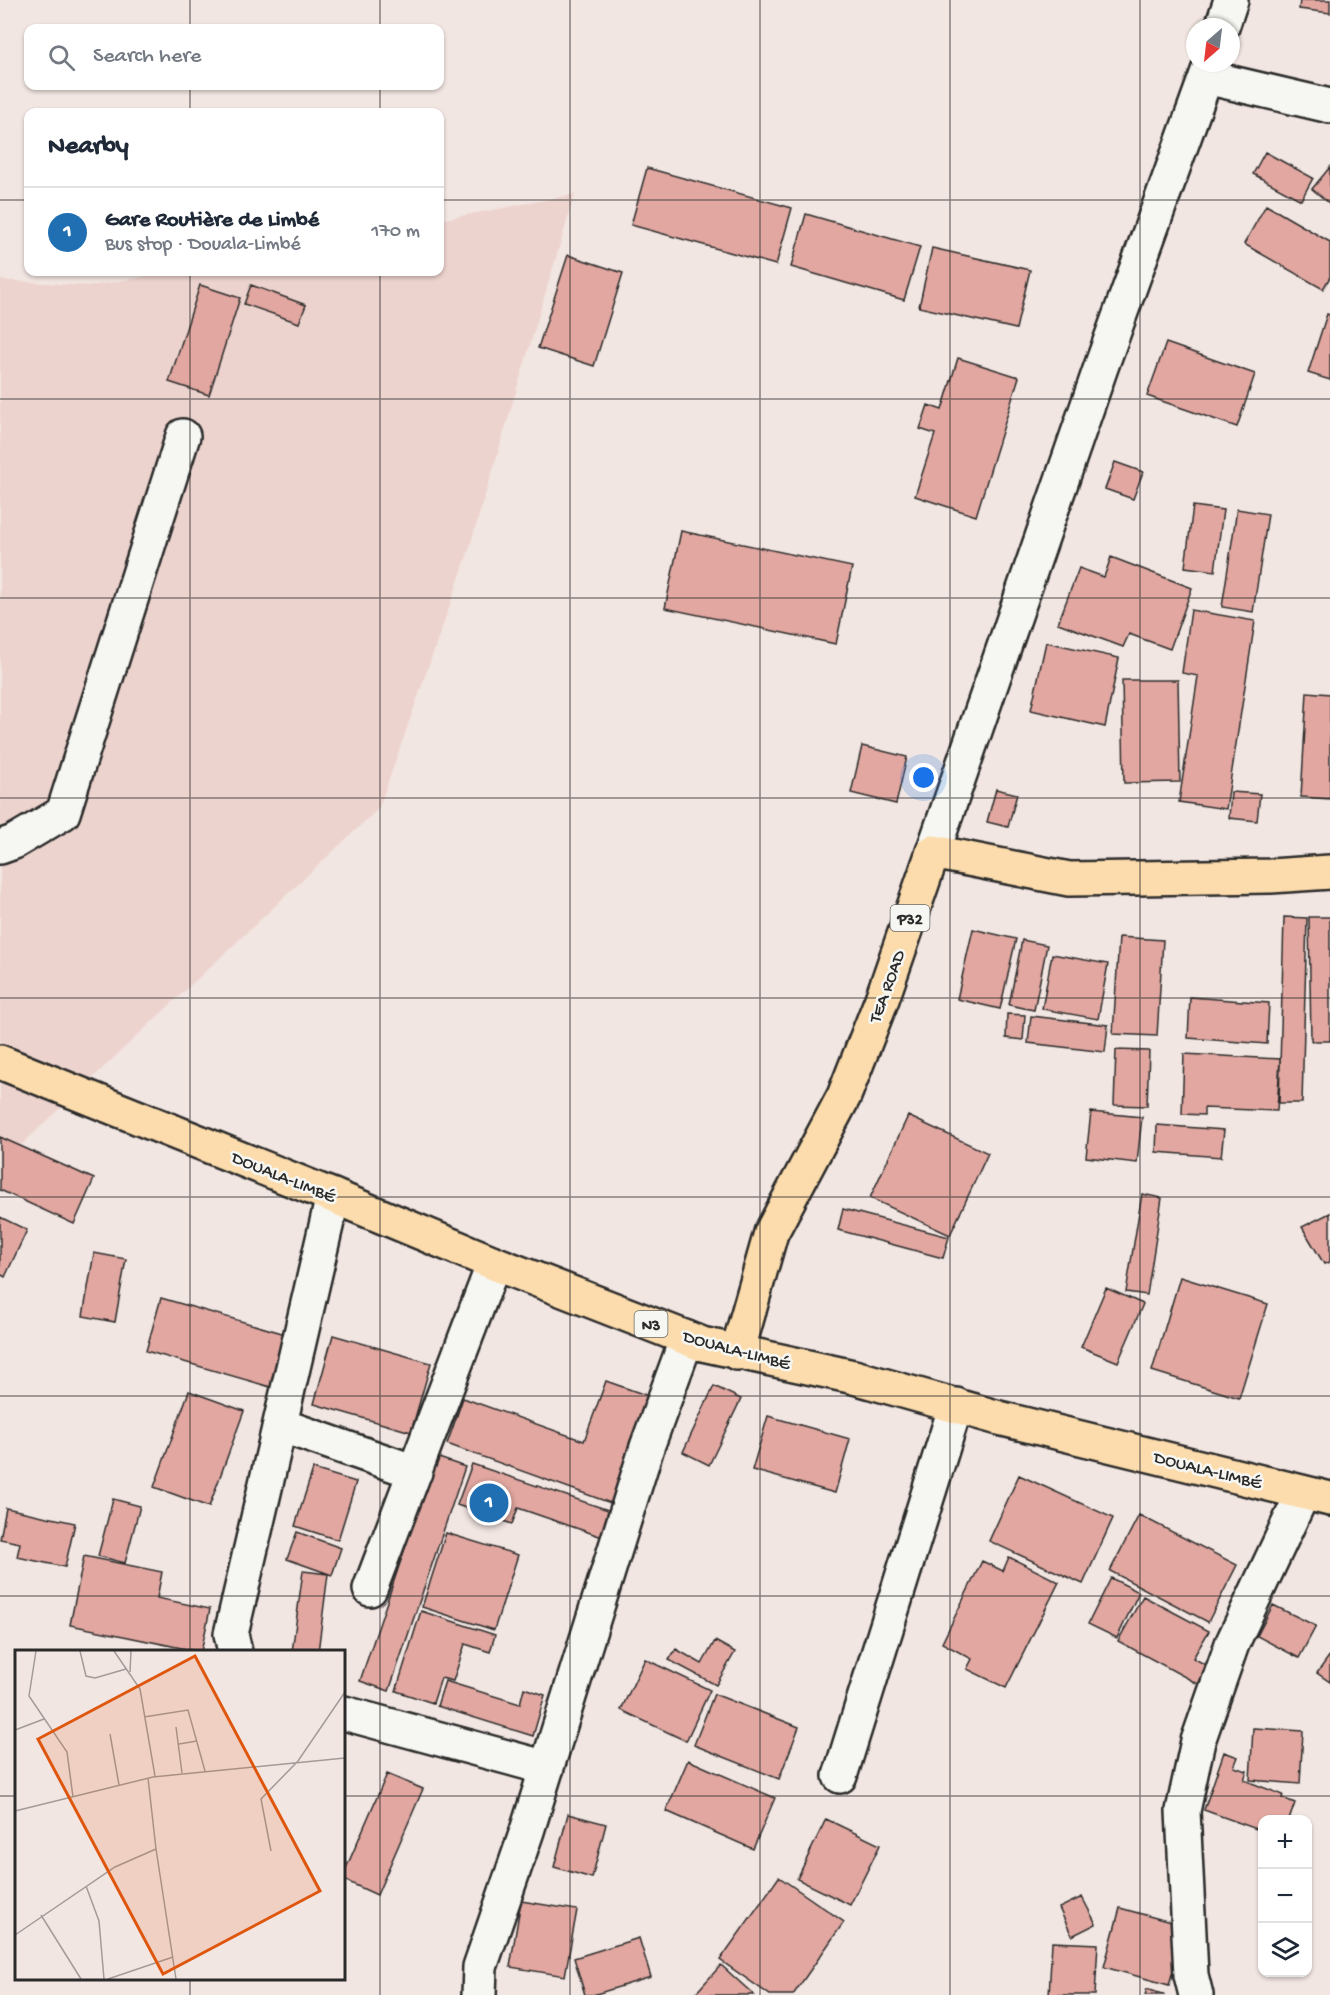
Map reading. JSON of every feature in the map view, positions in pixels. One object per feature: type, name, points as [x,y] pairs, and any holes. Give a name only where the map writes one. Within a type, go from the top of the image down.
[{"type":"main road","points":[[933,852],[1069,879],[1271,876],[1330,872]]},
{"type":"main road","name":"TEA ROAD","points":[[737,1353],[771,1233],[844,1096],[882,999],[933,852]]},
{"type":"main road","name":"DOUALA-LIMBÉ","points":[[0,1062],[494,1263],[702,1344],[854,1377],[1011,1421],[1317,1496]]},
{"type":"street","points":[[1225,18],[1231,0]]},
{"type":"street","points":[[933,852],[1101,367],[1207,72]]},
{"type":"street","points":[[1215,72],[1330,106]]},
{"type":"street","points":[[0,847],[14,843],[63,813],[183,436]]},
{"type":"street","points":[[235,1650],[231,1634],[333,1196]]},
{"type":"street","points":[[370,1589],[494,1263]]},
{"type":"street","points":[[479,1995],[480,1967],[547,1768],[647,1447],[687,1338]]},
{"type":"street","points":[[840,1776],[956,1405]]},
{"type":"street","points":[[280,1425],[415,1472]]},
{"type":"street","points":[[1197,1995],[1191,1975],[1183,1811],[1198,1741],[1232,1644],[1317,1496]]},
{"type":"street","points":[[345,1713],[547,1768]]},
{"type":"shaded area","points":[[575,194],[467,556],[379,808],[0,1165],[0,280],[91,286],[147,276],[444,276],[444,219]]},
{"type":"building","points":[[1300,0],[1330,0],[1330,13],[1299,9]]},
{"type":"building","points":[[1265,152],[1313,178],[1301,200],[1253,174]]},
{"type":"building","points":[[1330,167],[1330,204],[1312,189]]},
{"type":"building","points":[[647,168],[792,208],[776,265],[631,225]]},
{"type":"building","points":[[1266,205],[1330,242],[1330,277],[1323,289],[1244,244]]},
{"type":"building","points":[[806,214],[920,247],[904,300],[791,267]]},
{"type":"building","points":[[932,248],[1030,270],[1016,329],[919,307]]},
{"type":"building","points":[[568,255],[623,273],[594,366],[538,348]]},
{"type":"building","points":[[200,285],[240,298],[209,395],[169,382]]},
{"type":"building","points":[[251,285],[306,305],[299,323],[244,304]]},
{"type":"building","points":[[1327,314],[1330,315],[1330,380],[1308,373]]},
{"type":"building","points":[[1166,343],[1255,374],[1237,427],[1147,396]]},
{"type":"building","points":[[958,358],[1019,377],[976,516],[915,496],[935,434],[920,429],[928,405],[942,410]]},
{"type":"building","points":[[1115,462],[1143,472],[1133,499],[1105,489]]},
{"type":"building","points":[[1193,506],[1223,510],[1215,571],[1185,567]]},
{"type":"building","points":[[1237,509],[1268,514],[1253,612],[1222,607]]},
{"type":"building","points":[[681,531],[852,567],[836,644],[665,608]]},
{"type":"building","points":[[1111,557],[1192,588],[1170,649],[1129,634],[1123,647],[1058,623],[1079,568],[1104,577]]},
{"type":"building","points":[[1191,610],[1255,621],[1226,809],[1179,802],[1198,676],[1182,673]]},
{"type":"building","points":[[1046,642],[1119,658],[1105,727],[1031,710]]},
{"type":"building","points":[[1122,680],[1178,680],[1180,782],[1124,783]]},
{"type":"building","points":[[1307,692],[1330,694],[1330,799],[1301,797]]},
{"type":"building","points":[[862,746],[907,757],[896,804],[851,793]]},
{"type":"building","points":[[996,789],[1017,794],[1008,827],[987,822]]},
{"type":"building","points":[[1231,792],[1260,794],[1257,821],[1229,818]]},
{"type":"building","points":[[1284,917],[1307,918],[1302,1103],[1279,1103]]},
{"type":"building","points":[[1309,917],[1330,917],[1330,1041],[1311,1041]]},
{"type":"building","points":[[973,929],[1016,939],[1000,1009],[957,999]]},
{"type":"building","points":[[1119,937],[1163,940],[1157,1036],[1113,1034]]},
{"type":"building","points":[[1022,940],[1047,945],[1034,1010],[1009,1005]]},
{"type":"building","points":[[1052,954],[1108,964],[1098,1019],[1042,1009]]},
{"type":"building","points":[[1190,997],[1269,1003],[1267,1044],[1188,1038]]},
{"type":"building","points":[[1007,1014],[1025,1015],[1023,1040],[1006,1038]]},
{"type":"building","points":[[1031,1016],[1108,1025],[1105,1052],[1028,1043]]},
{"type":"building","points":[[1116,1050],[1149,1051],[1147,1106],[1114,1105]]},
{"type":"building","points":[[1184,1054],[1280,1059],[1277,1111],[1204,1108],[1204,1115],[1182,1114]]},
{"type":"building","points":[[1091,1112],[1142,1117],[1137,1163],[1086,1157]]},
{"type":"building","points":[[908,1116],[988,1153],[950,1235],[870,1198]]},
{"type":"building","points":[[1157,1125],[1224,1130],[1221,1157],[1156,1152]]},
{"type":"building","points":[[0,1137],[94,1179],[74,1224],[0,1190]]},
{"type":"building","points":[[1142,1194],[1162,1198],[1147,1295],[1126,1292]]},
{"type":"building","points":[[843,1209],[949,1237],[943,1258],[838,1230]]},
{"type":"building","points":[[1330,1213],[1330,1262],[1324,1264],[1302,1227]]},
{"type":"building","points":[[0,1217],[27,1230],[5,1277],[0,1274]]},
{"type":"building","points":[[94,1253],[126,1259],[115,1322],[83,1316]]},
{"type":"building","points":[[1180,1277],[1268,1304],[1239,1398],[1152,1371]]},
{"type":"building","points":[[1106,1288],[1143,1304],[1118,1362],[1081,1347]]},
{"type":"building","points":[[161,1298],[289,1335],[274,1388],[146,1351]]},
{"type":"building","points":[[333,1335],[431,1363],[411,1432],[314,1404]]},
{"type":"building","points":[[606,1381],[657,1399],[619,1506],[447,1444],[463,1398],[584,1441]]},
{"type":"building","points":[[714,1386],[741,1399],[709,1465],[683,1452]]},
{"type":"building","points":[[189,1391],[244,1411],[209,1507],[154,1487]]},
{"type":"building","points":[[768,1416],[850,1439],[835,1493],[752,1470]]},
{"type":"building","points":[[436,1457],[465,1467],[389,1691],[360,1681]]},
{"type":"building","points":[[472,1464],[617,1513],[608,1539],[518,1508],[512,1524],[457,1505]]},
{"type":"building","points":[[313,1469],[356,1482],[338,1540],[295,1526]]},
{"type":"building","points":[[1019,1475],[1113,1518],[1083,1584],[989,1541]]},
{"type":"building","points":[[113,1499],[140,1506],[125,1563],[98,1556]]},
{"type":"building","points":[[6,1508],[75,1523],[65,1567],[17,1557],[20,1543],[0,1539]]},
{"type":"building","points":[[1139,1515],[1237,1565],[1208,1622],[1110,1571]]},
{"type":"building","points":[[297,1532],[341,1548],[332,1575],[287,1559]]},
{"type":"building","points":[[446,1533],[518,1555],[494,1630],[422,1607]]},
{"type":"building","points":[[84,1556],[162,1572],[157,1598],[210,1609],[201,1650],[191,1650],[70,1625]]},
{"type":"building","points":[[1009,1557],[1059,1582],[1006,1688],[967,1669],[972,1659],[942,1643],[982,1561],[1003,1571]]},
{"type":"building","points":[[303,1571],[328,1574],[318,1650],[292,1650]]},
{"type":"building","points":[[1111,1578],[1139,1592],[1117,1638],[1088,1624]]},
{"type":"building","points":[[1143,1596],[1209,1631],[1193,1658],[1208,1666],[1198,1684],[1118,1641]]},
{"type":"building","points":[[1273,1605],[1316,1626],[1299,1658],[1257,1636]]},
{"type":"building","points":[[421,1611],[495,1635],[490,1652],[465,1644],[453,1681],[441,1678],[433,1703],[396,1691]]},
{"type":"building","points":[[715,1641],[735,1652],[716,1685],[669,1660],[676,1649],[702,1664]]},
{"type":"building","points":[[1330,1655],[1330,1682],[1317,1673]]},
{"type":"building","points":[[645,1659],[710,1690],[686,1741],[621,1710]]},
{"type":"building","points":[[445,1681],[520,1704],[524,1688],[545,1695],[533,1736],[437,1706]]},
{"type":"building","points":[[714,1694],[799,1727],[779,1779],[694,1745]]},
{"type":"building","points":[[1253,1728],[1303,1731],[1300,1784],[1250,1780]]},
{"type":"building","points":[[1224,1752],[1238,1757],[1234,1767],[1247,1771],[1244,1780],[1283,1795],[1282,1798],[1295,1803],[1291,1815],[1258,1815],[1258,1830],[1204,1810]]},
{"type":"building","points":[[688,1760],[775,1798],[753,1849],[666,1811]]},
{"type":"building","points":[[387,1774],[423,1789],[377,1895],[345,1880],[345,1871]]},
{"type":"building","points":[[568,1814],[606,1824],[592,1878],[554,1867]]},
{"type":"building","points":[[826,1819],[880,1845],[850,1905],[797,1879]]},
{"type":"building","points":[[779,1877],[844,1922],[793,1995],[770,1995],[720,1960]]},
{"type":"building","points":[[1082,1897],[1096,1924],[1072,1936],[1059,1908]]},
{"type":"building","points":[[521,1901],[577,1910],[565,1976],[510,1967]]},
{"type":"building","points":[[1120,1908],[1185,1926],[1169,1985],[1104,1967]]},
{"type":"building","points":[[639,1938],[651,1977],[593,1995],[585,1995],[574,1958]]},
{"type":"building","points":[[1052,1942],[1098,1944],[1095,1995],[1049,1995]]},
{"type":"building","points":[[721,1965],[754,1995],[694,1995]]},
{"type":"building","points":[[1147,1989],[1165,1995],[1145,1995]]},
{"type":"place","name":"Gare Routière de Limbé","points":[[489,1503]]}]
